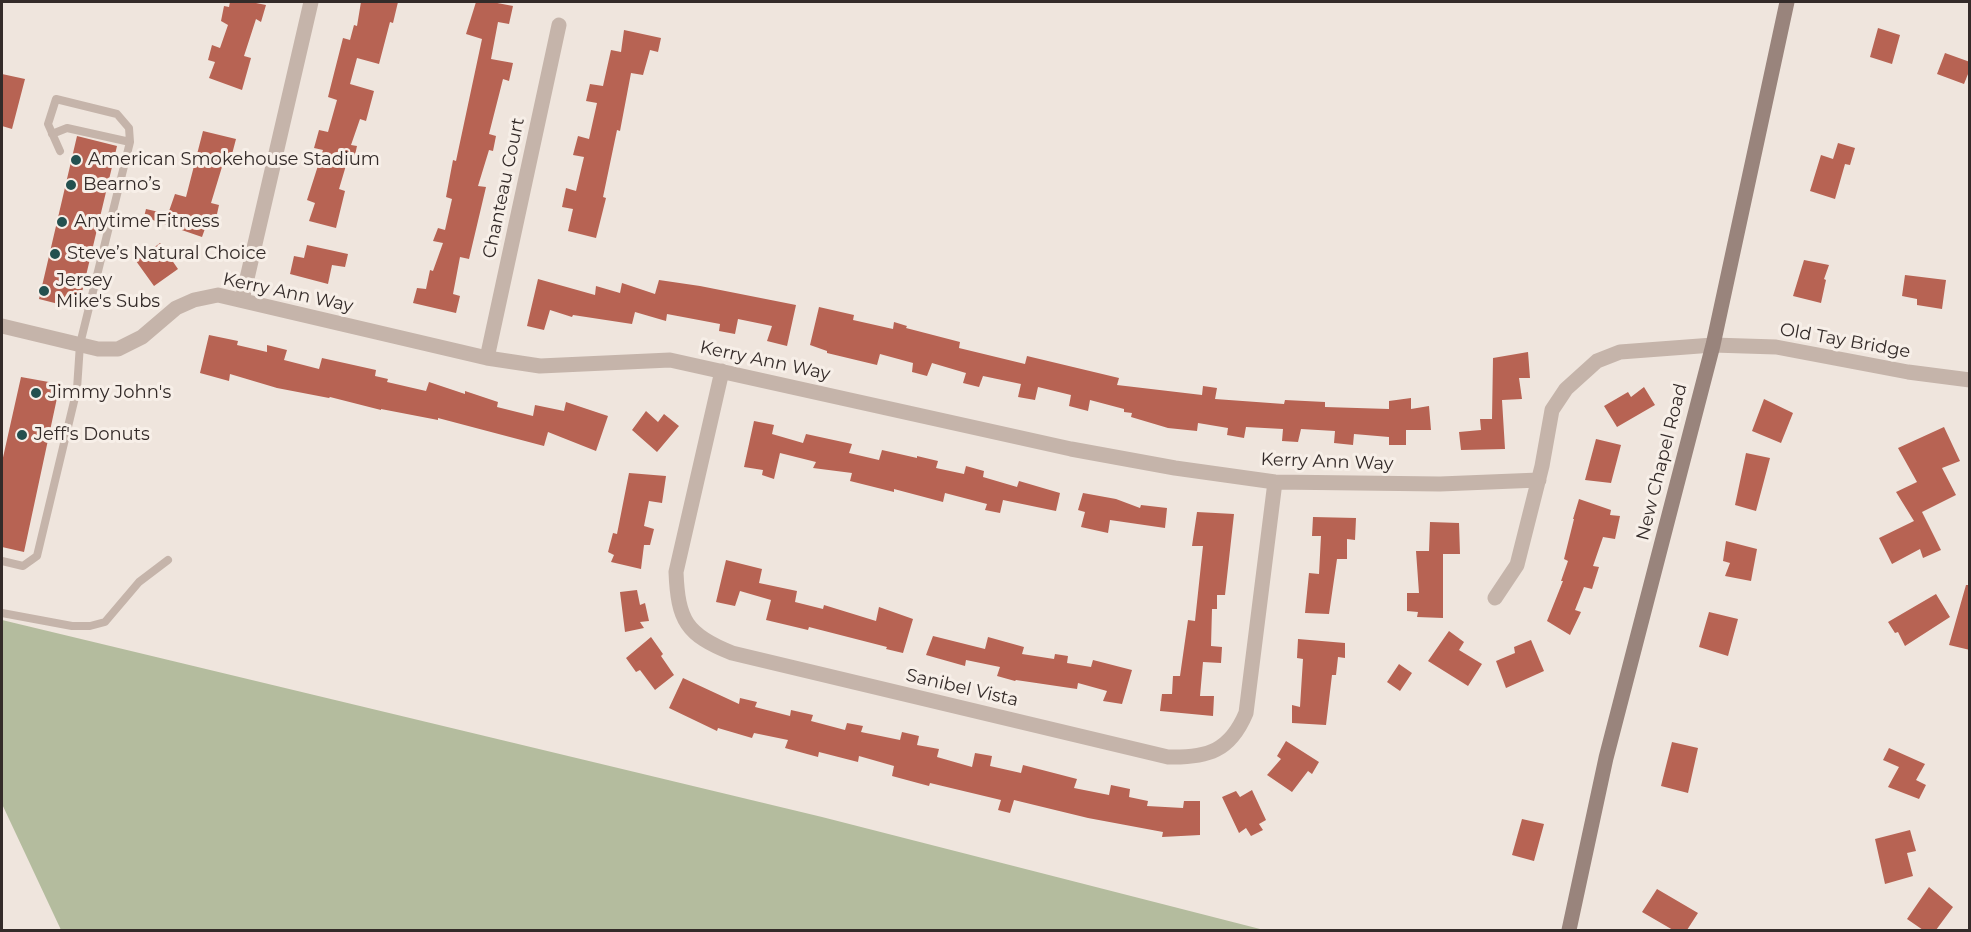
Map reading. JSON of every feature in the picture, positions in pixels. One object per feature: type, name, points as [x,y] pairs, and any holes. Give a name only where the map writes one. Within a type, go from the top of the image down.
[{"type":"street","points":[[242,300],[311,2]]},
{"type":"street","name":"New Chapel Road","points":[[1569,930],[1606,758],[1713,345],[1787,2]]},
{"type":"street","name":"Chanteau Court","points":[[487,358],[559,25]]},
{"type":"street","name":"Kerry Ann Way","points":[[2,326],[98,349],[118,349],[142,337],[177,308],[194,300],[218,295],[487,358],[540,366],[649,359],[670,360],[1071,449],[1275,483],[1440,484],[1539,480]]},
{"type":"street","name":"Old Tay Bridge","points":[[1495,598],[1516,566],[1539,480],[1552,410],[1566,389],[1597,361],[1620,352],[1713,345],[1776,347],[1908,372],[1970,380]]},
{"type":"street","name":"Sanibel Vista","points":[[722,371],[676,572],[677,599],[684,618],[696,635],[714,646],[732,652],[1168,757],[1189,758],[1209,754],[1226,744],[1239,730],[1246,713],[1275,483]]},
{"type":"lane","points":[[2,561],[23,566],[37,556],[77,389],[80,344],[130,142],[129,128],[117,114],[56,99],[48,124],[60,151]]},
{"type":"lane","points":[[52,134],[67,128],[130,142]]},
{"type":"lane","points":[[2,613],[72,626],[90,626],[105,622],[140,582],[168,560]]},
{"type":"green space","points":[[2,620],[822,817],[1264,930],[61,930],[2,804]]},
{"type":"building","points":[[230,2],[266,5],[261,22],[256,19],[244,56],[251,58],[242,90],[209,78],[215,62],[208,60],[212,45],[220,48],[228,25],[221,21],[224,6],[229,7]]},
{"type":"building","points":[[361,2],[398,2],[379,64],[357,58],[350,84],[374,91],[366,121],[360,119],[351,145],[357,146],[353,164],[347,162],[339,189],[345,191],[336,228],[309,221],[315,203],[307,200],[323,150],[314,148],[319,130],[328,132],[337,100],[328,97],[343,38],[350,40],[354,25],[357,26]]},
{"type":"building","points":[[476,2],[513,6],[509,24],[498,22],[491,59],[513,63],[509,81],[503,79],[489,134],[496,136],[493,151],[489,150],[478,186],[486,187],[469,259],[460,257],[453,294],[460,296],[456,313],[413,303],[417,288],[426,289],[430,270],[433,271],[443,243],[433,241],[438,228],[445,230],[452,199],[446,197],[453,160],[456,161],[482,39],[466,34]]},
{"type":"building","points":[[1878,28],[1900,35],[1892,64],[1870,57]]},
{"type":"building","points":[[624,30],[661,38],[658,52],[650,50],[643,75],[631,73],[620,131],[617,130],[603,197],[606,198],[596,238],[568,231],[573,209],[562,207],[566,188],[576,191],[584,157],[573,155],[578,136],[589,139],[597,103],[586,101],[590,84],[603,86],[611,50],[621,52]]},
{"type":"building","points":[[1945,53],[1970,62],[1970,69],[1964,84],[1937,74]]},
{"type":"building","points":[[2,74],[25,79],[12,129],[2,126]]},
{"type":"building","points":[[203,131],[236,139],[231,158],[225,157],[211,203],[219,205],[215,223],[207,223],[202,237],[144,217],[146,209],[168,214],[175,194],[186,197]]},
{"type":"building","points":[[77,136],[117,146],[78,309],[39,299]]},
{"type":"building","points":[[1838,143],[1855,148],[1850,165],[1845,164],[1835,199],[1810,191],[1821,155],[1833,159]]},
{"type":"building","points":[[160,243],[178,269],[154,286],[136,261]]},
{"type":"building","points":[[307,245],[348,254],[345,267],[332,265],[328,284],[290,274],[294,256],[304,258]]},
{"type":"building","points":[[1804,260],[1829,265],[1824,279],[1826,280],[1821,303],[1793,296]]},
{"type":"building","points":[[1905,275],[1946,280],[1942,309],[1917,305],[1917,299],[1902,296]]},
{"type":"building","points":[[538,279],[595,295],[596,286],[620,293],[622,283],[655,294],[659,280],[796,305],[787,346],[767,341],[772,326],[738,319],[735,334],[719,331],[720,324],[667,314],[666,321],[635,312],[632,324],[573,315],[572,317],[550,310],[544,330],[527,326]]},
{"type":"building","points":[[819,307],[854,315],[853,320],[893,329],[894,322],[907,326],[906,328],[960,342],[959,348],[1025,364],[1027,356],[1119,378],[1117,385],[1202,395],[1203,386],[1217,388],[1215,399],[1284,404],[1285,400],[1325,402],[1325,407],[1389,409],[1389,401],[1411,398],[1411,409],[1429,406],[1431,430],[1406,430],[1406,445],[1389,445],[1389,437],[1354,434],[1353,445],[1334,443],[1335,431],[1301,429],[1298,442],[1282,441],[1283,429],[1246,427],[1244,438],[1227,435],[1228,428],[1198,423],[1197,431],[1168,428],[1131,417],[1132,413],[1124,412],[1124,409],[1090,400],[1088,411],[1069,406],[1071,395],[1038,387],[1035,400],[1018,397],[1021,384],[983,376],[979,387],[963,383],[966,373],[932,363],[927,376],[912,372],[913,363],[880,354],[877,365],[827,353],[827,351],[810,345]]},
{"type":"building","points":[[209,335],[238,341],[237,345],[267,352],[267,345],[287,350],[284,360],[319,369],[322,358],[376,370],[375,376],[388,379],[387,382],[426,391],[429,382],[465,394],[465,391],[498,402],[497,407],[533,416],[535,405],[564,411],[566,402],[608,416],[596,451],[548,432],[544,446],[438,418],[438,420],[381,410],[330,397],[277,388],[230,374],[229,381],[200,373]]},
{"type":"building","points":[[1528,352],[1530,378],[1519,378],[1522,399],[1502,400],[1505,449],[1461,450],[1459,432],[1481,430],[1480,419],[1492,419],[1493,358]]},
{"type":"building","points":[[21,377],[60,384],[24,552],[2,547],[2,462]]},
{"type":"building","points":[[1644,387],[1655,405],[1617,427],[1604,406],[1628,392],[1631,397]]},
{"type":"building","points":[[1764,399],[1793,413],[1781,443],[1752,431]]},
{"type":"building","points":[[646,411],[658,422],[664,414],[679,426],[657,452],[632,430]]},
{"type":"building","points":[[754,421],[774,425],[772,434],[803,443],[806,434],[852,444],[849,453],[879,460],[882,450],[917,458],[917,456],[938,461],[936,468],[964,474],[966,466],[984,471],[983,477],[1017,487],[1019,481],[1060,493],[1056,511],[1003,500],[1000,513],[985,510],[987,504],[945,493],[943,502],[894,489],[894,492],[850,481],[852,473],[813,468],[816,462],[780,453],[774,479],[762,475],[763,470],[744,467]]},
{"type":"building","points":[[1944,427],[1960,461],[1942,468],[1956,495],[1922,512],[1941,550],[1923,558],[1920,549],[1892,564],[1879,538],[1914,521],[1896,492],[1917,482],[1898,448]]},
{"type":"building","points":[[1596,439],[1621,445],[1611,483],[1585,480]]},
{"type":"building","points":[[1746,453],[1770,458],[1756,511],[1735,505]]},
{"type":"building","points":[[629,473],[666,476],[662,503],[649,501],[644,526],[654,529],[650,545],[644,545],[641,569],[611,562],[614,555],[608,552],[613,533],[617,534]]},
{"type":"building","points":[[1083,493],[1116,499],[1140,508],[1141,505],[1167,508],[1165,528],[1110,520],[1108,533],[1081,527],[1085,512],[1078,510]]},
{"type":"building","points":[[1579,499],[1611,510],[1610,515],[1620,516],[1615,539],[1603,537],[1593,566],[1599,567],[1592,589],[1584,587],[1575,610],[1581,612],[1570,635],[1547,621],[1563,581],[1561,581],[1568,561],[1564,559]]},
{"type":"building","points":[[1197,512],[1234,514],[1225,595],[1217,595],[1217,609],[1212,609],[1211,646],[1222,647],[1221,663],[1203,662],[1200,696],[1214,696],[1213,716],[1160,711],[1162,694],[1172,694],[1173,676],[1180,676],[1188,620],[1195,621],[1203,546],[1192,546]]},
{"type":"building","points":[[1313,517],[1356,518],[1355,540],[1347,539],[1347,559],[1337,559],[1329,614],[1305,613],[1309,573],[1319,574],[1321,536],[1312,536]]},
{"type":"building","points":[[1430,522],[1459,523],[1460,554],[1443,554],[1443,618],[1417,617],[1418,612],[1407,611],[1407,593],[1419,593],[1416,551],[1429,551]]},
{"type":"building","points":[[1726,541],[1757,549],[1751,581],[1725,576],[1730,563],[1723,561]]},
{"type":"building","points":[[726,560],[762,569],[759,583],[797,591],[795,602],[823,609],[824,605],[876,621],[879,607],[913,619],[903,653],[809,627],[808,630],[766,620],[771,600],[740,591],[735,606],[716,602]]},
{"type":"building","points":[[1966,585],[1970,585],[1970,650],[1949,645]]},
{"type":"building","points":[[637,590],[640,605],[645,603],[649,621],[640,622],[644,628],[625,632],[620,592]]},
{"type":"building","points":[[1936,594],[1950,617],[1905,646],[1898,632],[1895,633],[1888,622]]},
{"type":"building","points":[[1709,612],[1738,619],[1728,656],[1699,647]]},
{"type":"building","points":[[1449,631],[1464,642],[1459,650],[1482,664],[1468,686],[1428,661]]},
{"type":"building","points":[[933,636],[985,649],[988,637],[1024,647],[1022,654],[1054,659],[1055,654],[1068,656],[1067,663],[1091,667],[1093,660],[1132,670],[1122,704],[1103,701],[1107,691],[1078,683],[1077,689],[1015,681],[997,676],[1000,667],[966,660],[965,666],[926,655]]},
{"type":"building","points":[[651,637],[674,675],[655,690],[640,670],[636,672],[626,658]]},
{"type":"building","points":[[1298,639],[1345,643],[1345,658],[1338,657],[1336,675],[1332,675],[1326,725],[1292,723],[1292,705],[1300,707],[1303,659],[1297,658]]},
{"type":"building","points":[[1531,640],[1544,671],[1506,688],[1496,661],[1515,653],[1514,647]]},
{"type":"building","points":[[1399,664],[1412,673],[1400,691],[1387,682]]},
{"type":"building","points":[[683,678],[739,704],[740,698],[757,702],[755,707],[790,716],[791,710],[813,715],[811,721],[845,730],[847,723],[863,726],[861,732],[900,740],[902,732],[919,736],[917,745],[939,749],[937,757],[972,767],[975,753],[992,756],[990,766],[1021,773],[1023,765],[1077,779],[1074,788],[1109,795],[1111,785],[1130,789],[1129,797],[1148,801],[1147,806],[1183,808],[1184,801],[1200,801],[1200,835],[1162,837],[1163,832],[1088,818],[1014,800],[1010,813],[998,810],[1001,800],[930,783],[929,786],[892,776],[894,766],[859,756],[858,762],[819,752],[818,757],[785,748],[788,740],[754,733],[752,738],[718,728],[717,731],[669,708]]},
{"type":"building","points":[[1286,741],[1319,762],[1312,774],[1308,771],[1292,792],[1267,775],[1281,759],[1277,756]]},
{"type":"building","points":[[1672,742],[1698,748],[1688,793],[1661,786]]},
{"type":"building","points":[[1889,748],[1925,764],[1916,780],[1926,785],[1919,799],[1888,787],[1899,767],[1883,760]]},
{"type":"building","points":[[1252,790],[1266,820],[1259,824],[1263,830],[1251,836],[1246,828],[1239,833],[1222,797],[1236,791],[1240,797]]},
{"type":"building","points":[[1522,819],[1544,824],[1534,861],[1512,855]]},
{"type":"building","points":[[1910,830],[1916,851],[1907,853],[1913,876],[1885,884],[1875,839]]},
{"type":"building","points":[[1929,887],[1953,907],[1936,930],[1923,930],[1907,919]]},
{"type":"building","points":[[1657,889],[1698,913],[1687,930],[1673,930],[1642,912]]},
{"type":"place","name":"American Smokehouse Stadium","points":[[76,160]]},
{"type":"place","name":"Bearno’s","points":[[71,185]]},
{"type":"place","name":"Anytime Fitness","points":[[62,222]]},
{"type":"place","name":"Steve’s Natural Choice","points":[[55,254]]},
{"type":"place","name":"Jersey Mike's Subs","points":[[44,291]]},
{"type":"place","name":"Jimmy John's","points":[[36,393]]},
{"type":"place","name":"Jeff's Donuts","points":[[22,435]]}]
